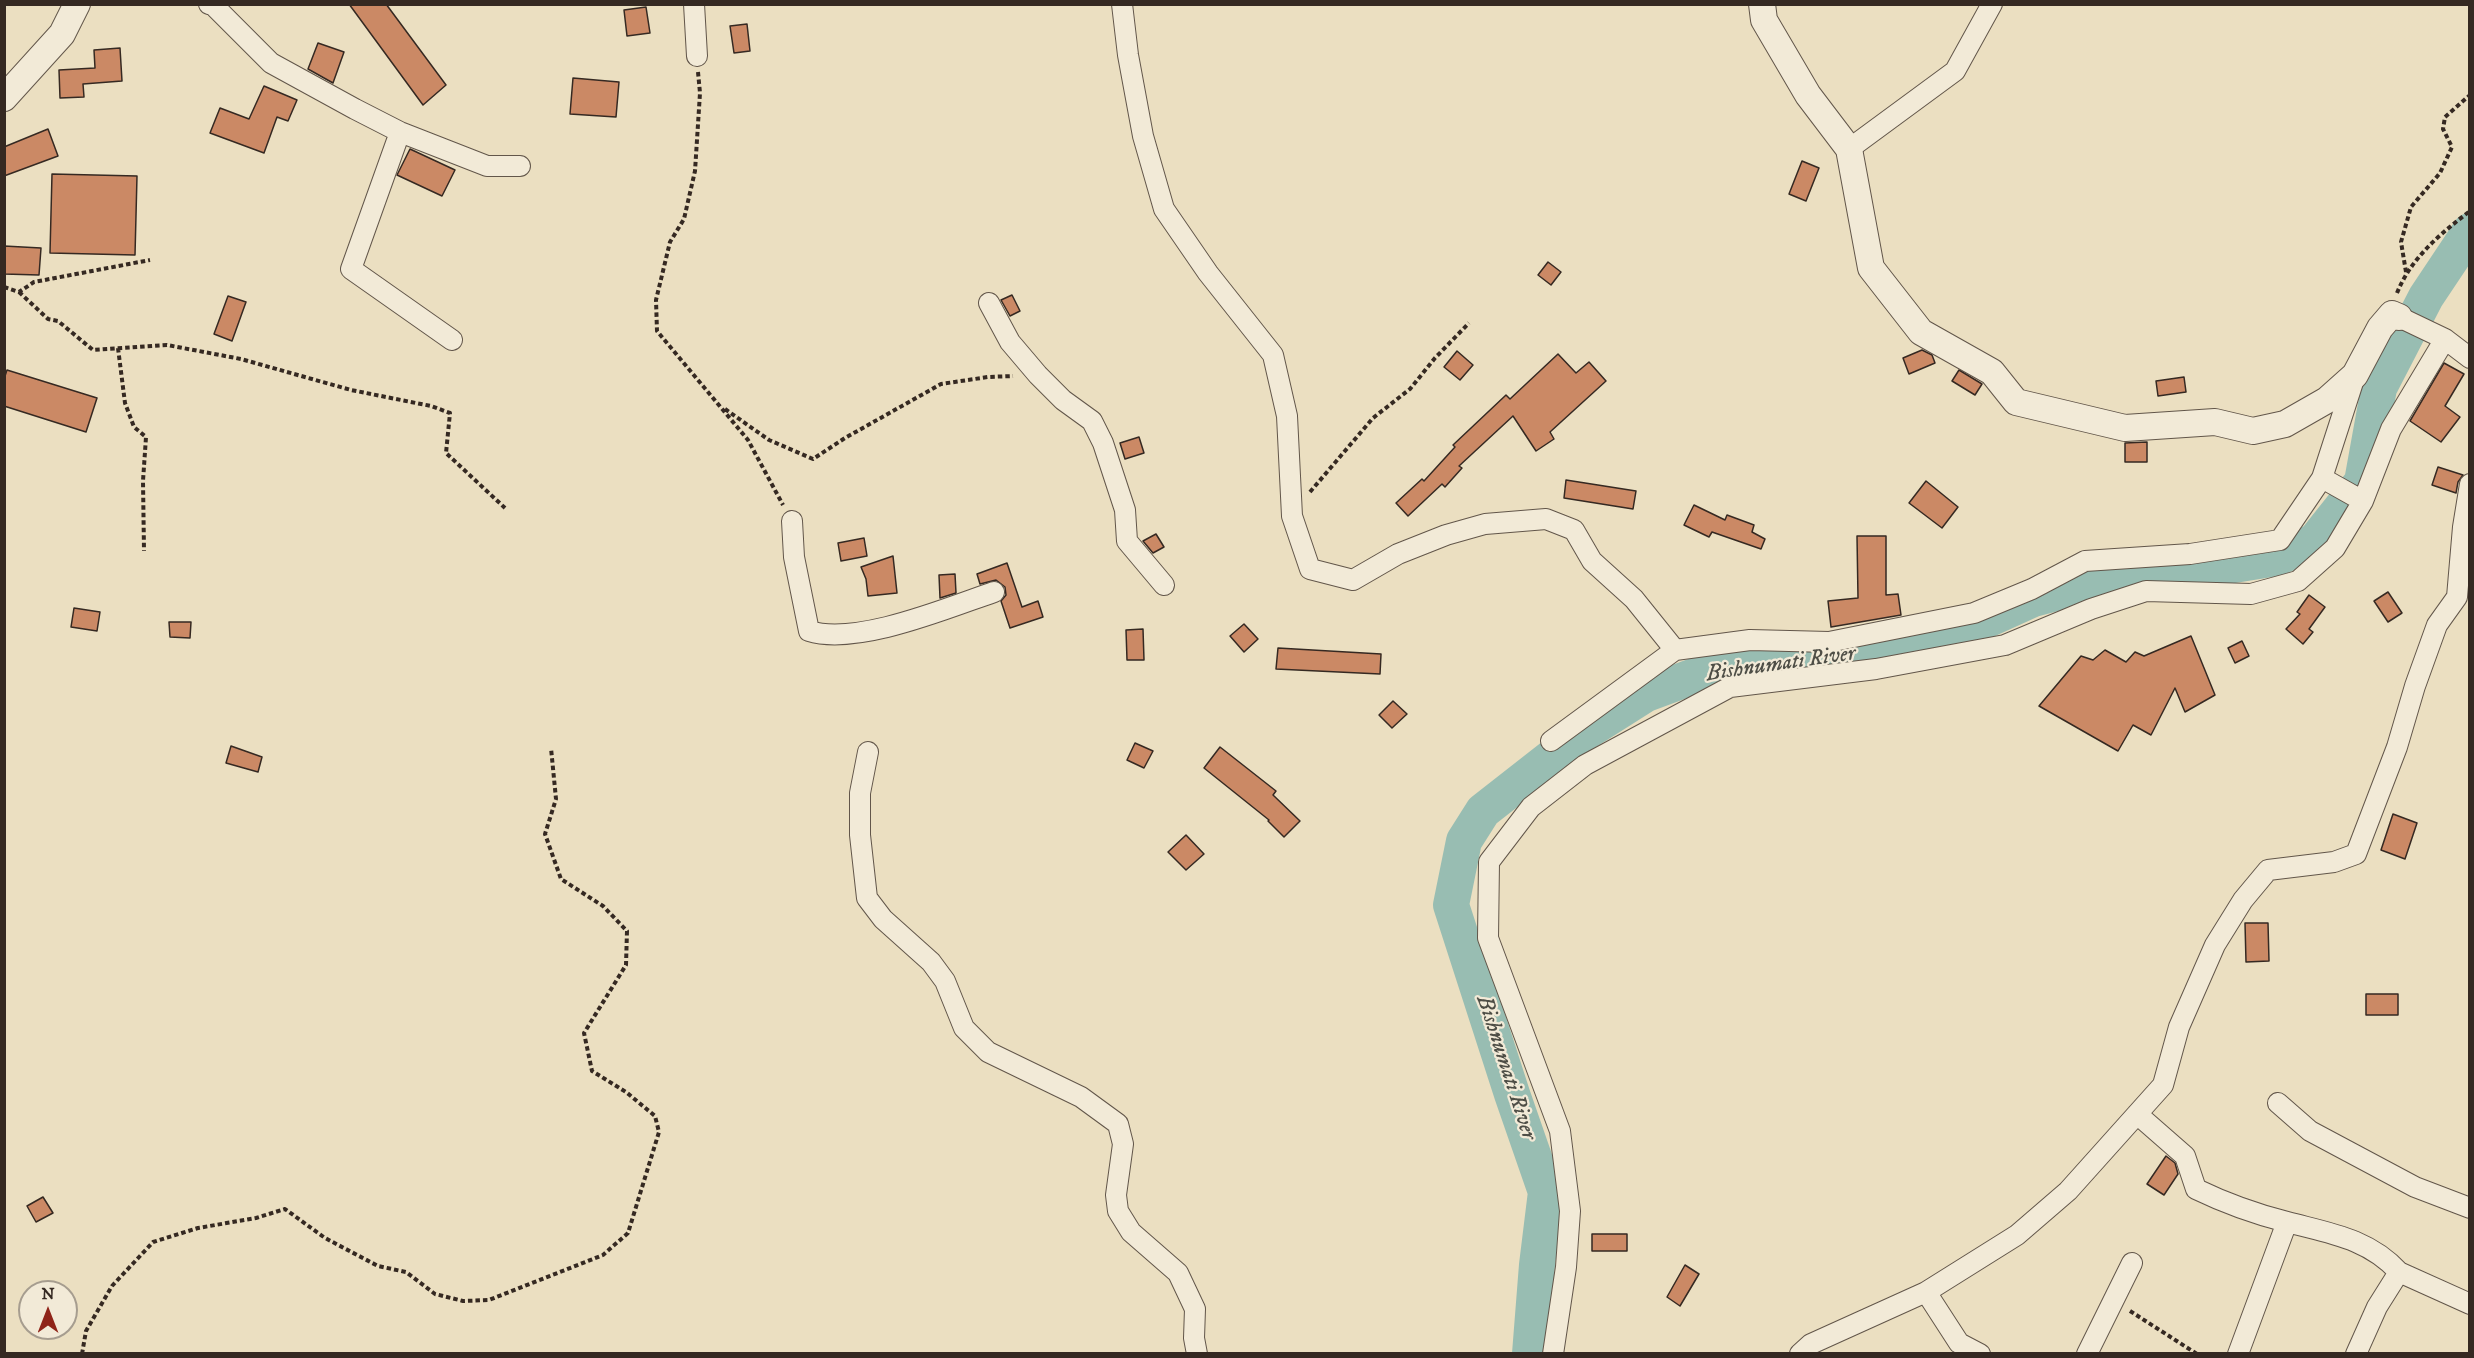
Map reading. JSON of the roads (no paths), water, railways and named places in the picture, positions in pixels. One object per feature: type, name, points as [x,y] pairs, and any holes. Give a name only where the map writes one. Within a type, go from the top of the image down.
[{"type":"street","points":[[4,98],[62,34],[77,4]]},
{"type":"street","points":[[209,4],[213,5],[271,63],[400,132],[487,166],[520,166]]},
{"type":"street","points":[[694,4],[697,56]]},
{"type":"street","points":[[1122,4],[1128,55],[1143,136],[1164,209],[1208,273],[1273,355],[1287,416],[1292,516],[1310,569],[1353,580],[1398,554],[1446,536],[1485,524],[1546,519],[1574,530],[1592,561],[1634,599],[1674,650]]},
{"type":"street","points":[[1762,4],[1764,20],[1803,86],[1849,149],[1871,268],[1922,332],[1992,372],[2016,402],[2125,428],[2215,422],[2253,431],[2285,424],[2327,400],[2355,375]]},
{"type":"street","points":[[1849,149],[1955,71],[1992,4]]},
{"type":"street","points":[[400,132],[351,269],[452,340]]},
{"type":"street","points":[[988,303],[1010,342],[1038,375],[1063,400],[1092,421],[1103,443],[1125,510],[1127,541],[1164,585]]},
{"type":"street","points":[[1551,741],[1674,650],[1750,640],[1829,642],[1974,613],[2032,589],[2085,561],[2190,554],[2280,540],[2322,478],[2355,375],[2380,328],[2395,315],[2440,336],[2469,358]]},
{"type":"street","points":[[1553,1353],[1566,1267],[1570,1211],[1560,1131],[1488,939],[1489,862],[1531,807],[1585,765],[1730,687],[1876,669],[2005,645],[2091,609],[2146,591],[2251,594],[2298,580],[2336,548],[2363,501],[2391,429],[2440,336]]},
{"type":"street","points":[[2322,478],[2363,501]]},
{"type":"street","points":[[1800,1353],[1811,1344],[1926,1292],[2017,1235],[2068,1191],[2163,1085],[2179,1027],[2215,945],[2243,900],[2268,870],[2334,862],[2356,854],[2397,747],[2415,686],[2437,625],[2457,597],[2469,484]]},
{"type":"street","points":[[792,520],[794,557],[809,631],[822,635],[870,630],[904,623],[994,591]]},
{"type":"street","points":[[868,752],[860,793],[860,835],[867,898],[883,919],[931,962],[945,981],[964,1028],[988,1052],[1082,1097],[1118,1124],[1123,1144],[1116,1195],[1118,1211],[1131,1232],[1178,1273],[1195,1309],[1194,1338],[1197,1353]]},
{"type":"street","points":[[2278,1103],[2310,1131],[2415,1187],[2469,1208]]},
{"type":"street","points":[[2137,1114],[2185,1156],[2196,1189],[2227,1204],[2287,1222],[2327,1230],[2364,1245],[2387,1259],[2399,1272],[2469,1304]]},
{"type":"street","points":[[2238,1353],[2287,1222]]},
{"type":"street","points":[[2086,1353],[2132,1263]]},
{"type":"street","points":[[2356,1353],[2377,1307],[2399,1272]]},
{"type":"street","points":[[1926,1292],[1959,1343],[1980,1353]]},
{"type":"waterway","name":"Bishnumati River","points":[[1530,1354],[1546,1192],[1451,905],[1464,841],[1483,811],[1575,739],[1646,694],[1708,671],[1820,662],[1947,638],[2033,599],[2094,583],[2154,572],[2228,566],[2277,558],[2315,541],[2362,482],[2379,388],[2426,297],[2470,231]]}]
